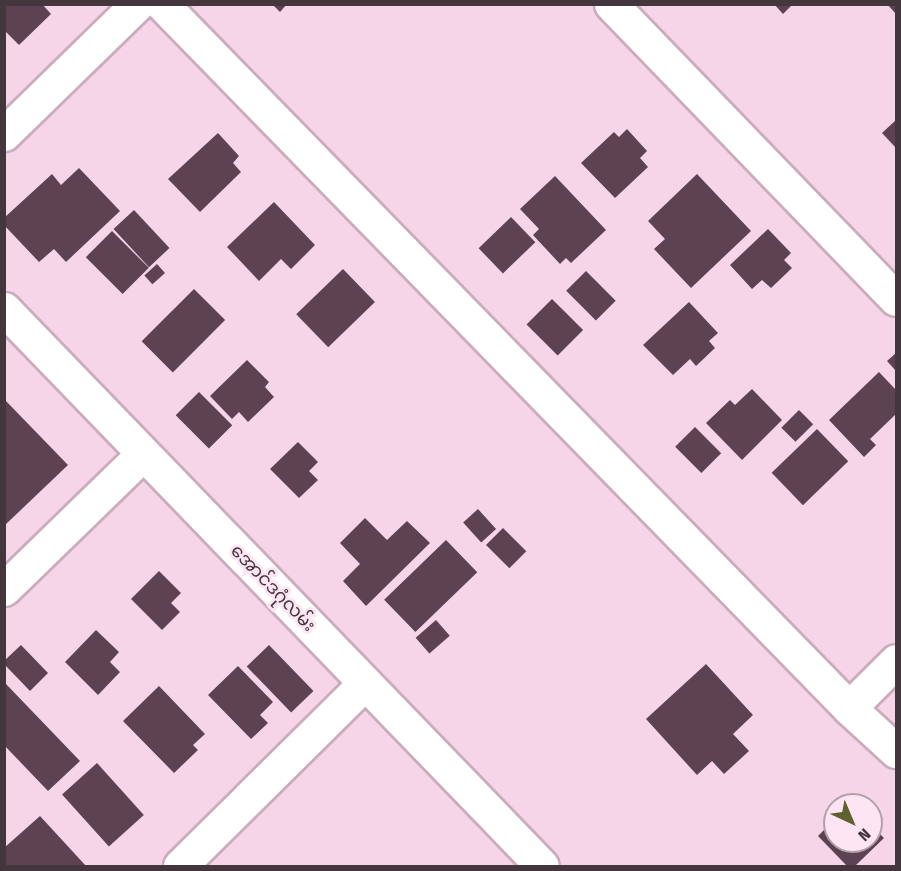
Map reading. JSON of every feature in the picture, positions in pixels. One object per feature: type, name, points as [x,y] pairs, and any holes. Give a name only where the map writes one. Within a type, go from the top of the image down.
[{"type":"street","points":[[4,134],[137,4]]},
{"type":"street","points":[[162,4],[849,708],[897,751]]},
{"type":"street","points":[[611,4],[897,299]]},
{"type":"street","name":"အောင်ဒဂုံလမ်း","points":[[4,309],[542,867]]},
{"type":"street","points":[[4,589],[143,454]]},
{"type":"street","points":[[849,708],[897,660]]},
{"type":"street","points":[[180,867],[365,683]]},
{"type":"building","points":[[4,4],[42,4],[51,14],[19,45],[4,30]]},
{"type":"building","points":[[272,4],[287,4],[280,12]]},
{"type":"building","points":[[774,4],[793,4],[783,14]]},
{"type":"building","points":[[887,4],[896,4],[896,14]]},
{"type":"building","points":[[896,120],[896,148],[882,133]]},
{"type":"building","points":[[627,129],[647,151],[640,158],[648,167],[615,198],[581,163],[614,132],[619,137]]},
{"type":"building","points":[[218,133],[239,156],[233,163],[241,172],[200,212],[168,179]]},
{"type":"building","points":[[79,168],[120,211],[66,262],[54,249],[39,262],[4,225],[4,218],[52,174],[61,185]]},
{"type":"building","points":[[697,174],[751,231],[691,288],[654,249],[665,239],[648,221]]},
{"type":"building","points":[[555,176],[606,230],[571,263],[566,258],[560,264],[533,235],[539,229],[520,209]]},
{"type":"building","points":[[274,202],[315,245],[291,269],[281,259],[259,281],[227,247]]},
{"type":"building","points":[[134,210],[169,248],[149,267],[114,229]]},
{"type":"building","points":[[511,217],[535,242],[503,273],[479,248]]},
{"type":"building","points":[[768,229],[791,253],[784,260],[792,268],[771,288],[762,280],[752,289],[730,265]]},
{"type":"building","points":[[112,231],[149,268],[123,294],[86,257]]},
{"type":"building","points":[[157,264],[165,273],[152,284],[144,275]]},
{"type":"building","points":[[343,269],[375,302],[328,347],[296,314]]},
{"type":"building","points":[[586,271],[616,301],[596,320],[566,291]]},
{"type":"building","points":[[194,289],[225,320],[173,372],[142,341]]},
{"type":"building","points":[[552,299],[583,330],[558,356],[527,324]]},
{"type":"building","points":[[689,302],[718,333],[709,341],[715,348],[696,366],[690,359],[673,375],[643,345]]},
{"type":"building","points":[[896,353],[896,371],[887,361]]},
{"type":"building","points":[[247,360],[269,382],[265,387],[274,397],[248,422],[239,412],[232,419],[210,396]]},
{"type":"building","points":[[879,372],[896,390],[896,414],[870,439],[876,445],[864,457],[829,420]]},
{"type":"building","points":[[752,389],[782,420],[742,460],[706,423],[730,400],[735,405]]},
{"type":"building","points":[[199,392],[232,425],[209,449],[176,415]]},
{"type":"building","points":[[4,399],[68,465],[4,526]]},
{"type":"building","points":[[799,410],[813,424],[795,442],[781,428]]},
{"type":"building","points":[[695,427],[721,453],[701,473],[675,447]]},
{"type":"building","points":[[817,429],[848,461],[803,505],[772,473]]},
{"type":"building","points":[[298,442],[318,462],[309,471],[318,480],[299,498],[270,469]]},
{"type":"building","points":[[478,509],[496,529],[481,542],[463,522]]},
{"type":"building","points":[[365,518],[387,540],[407,521],[430,543],[366,606],[343,581],[360,564],[340,543]]},
{"type":"building","points":[[503,528],[526,551],[509,568],[486,545]]},
{"type":"building","points":[[446,540],[477,572],[415,632],[384,600]]},
{"type":"building","points":[[159,571],[181,593],[171,603],[180,612],[162,630],[131,599]]},
{"type":"building","points":[[436,620],[450,636],[429,654],[416,638]]},
{"type":"building","points":[[96,630],[119,652],[110,662],[120,672],[98,695],[65,662]]},
{"type":"building","points":[[21,645],[48,673],[30,691],[4,664],[4,661]]},
{"type":"building","points":[[269,645],[313,691],[291,713],[247,667]]},
{"type":"building","points":[[706,664],[753,715],[733,734],[749,751],[724,774],[712,761],[697,775],[646,719]]},
{"type":"building","points":[[238,666],[273,702],[260,715],[268,723],[251,739],[208,695]]},
{"type":"building","points":[[6,684],[80,761],[48,791],[4,745]]},
{"type":"building","points":[[159,686],[205,734],[193,745],[198,750],[174,773],[123,721]]},
{"type":"building","points":[[97,763],[144,815],[109,846],[62,794]]},
{"type":"building","points":[[40,816],[86,866],[4,866],[4,848]]},
{"type":"building","points":[[823,831],[823,841],[818,836]]},
{"type":"building","points":[[834,853],[868,853],[855,866],[847,866]]}]
